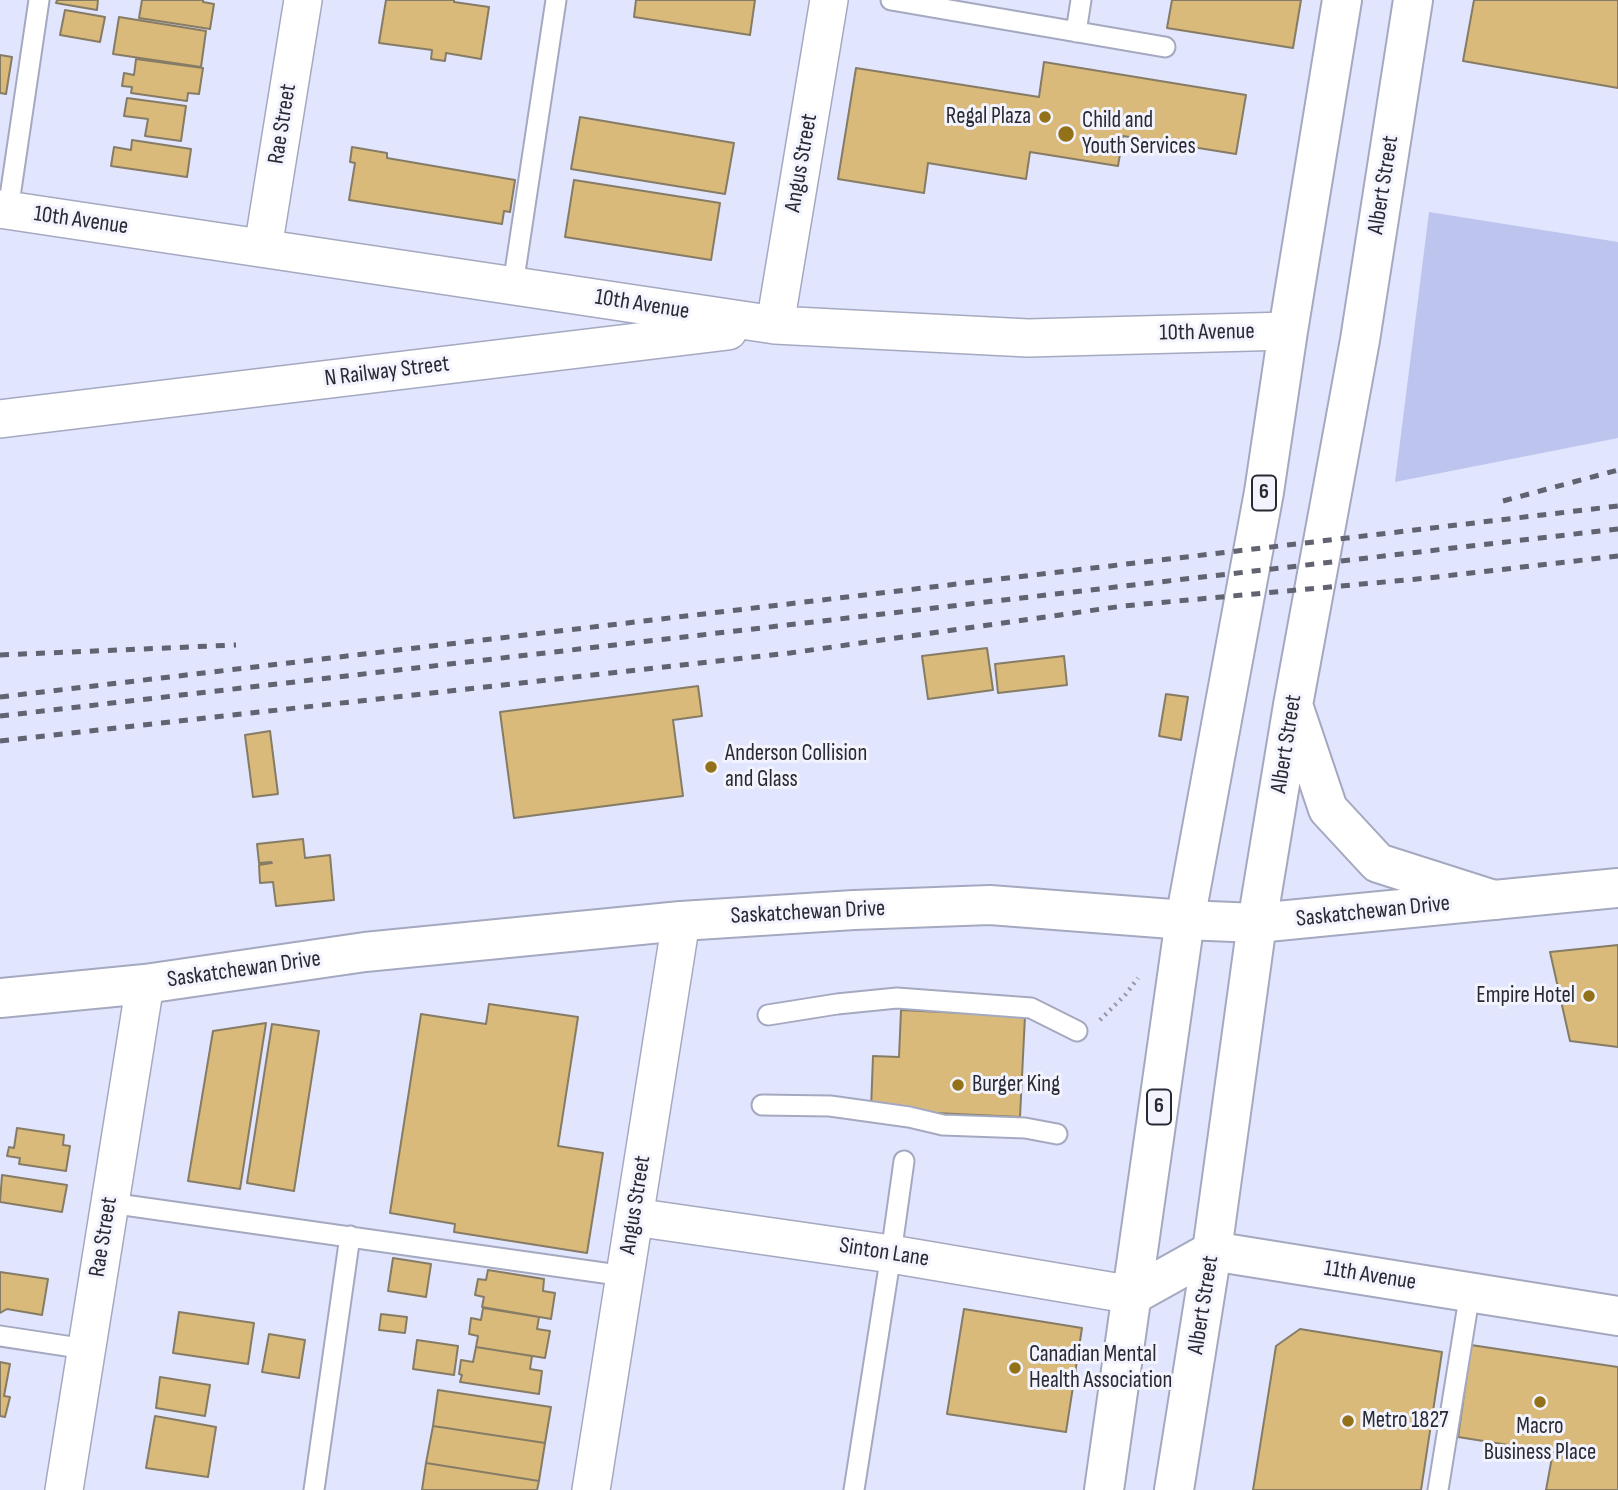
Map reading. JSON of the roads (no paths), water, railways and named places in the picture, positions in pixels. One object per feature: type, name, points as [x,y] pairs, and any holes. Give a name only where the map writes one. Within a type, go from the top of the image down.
[{"type":"main road","name":"6","points":[[1104,1490],[1185,920],[1264,492],[1342,0]]},
{"type":"main road","name":"Albert Street","points":[[1174,1490],[1212,1251],[1257,923],[1293,705],[1360,340],[1413,0]]},
{"type":"main road","points":[[1293,705],[1328,809],[1378,863],[1494,900]]},
{"type":"main road","name":"Saskatchewan Drive","points":[[0,998],[145,984],[365,952],[681,921],[990,905],[1257,923],[1618,888]]},
{"type":"main road","points":[[1133,1295],[1212,1251]]},
{"type":"main road","name":"11th Avenue","points":[[1212,1251],[1618,1316]]},
{"type":"street","name":"Rae Street","points":[[263,248],[303,0]]},
{"type":"street","name":"Angus Street","points":[[775,325],[829,0]]},
{"type":"street","name":"10th Avenue","points":[[4,210],[775,325],[1028,338],[1288,331]]},
{"type":"street","name":"N Railway Street","points":[[0,419],[775,325]]},
{"type":"street","name":"Angus Street","points":[[591,1490],[681,921]]},
{"type":"street","name":"Rae Street","points":[[64,1490],[145,984]]},
{"type":"street","name":"Sinton Lane","points":[[634,1217],[891,1254],[1133,1295]]},
{"type":"lane","points":[[4,210],[39,0]]},
{"type":"lane","points":[[513,285],[556,0]]},
{"type":"lane","points":[[891,0],[1165,47]]},
{"type":"lane","points":[[1076,32],[1082,0]]},
{"type":"lane","points":[[768,1015],[897,998],[1031,1008],[1077,1031]]},
{"type":"lane","points":[[762,1105],[830,1106],[897,1115],[943,1125],[1025,1128],[1057,1134]]},
{"type":"lane","points":[[854,1490],[904,1161]]},
{"type":"lane","points":[[110,1203],[625,1276]]},
{"type":"lane","points":[[314,1490],[350,1236]]},
{"type":"lane","points":[[1438,1490],[1470,1292]]},
{"type":"lane","points":[[0,1336],[86,1349]]},
{"type":"railway","points":[[1503,501],[1618,470]]},
{"type":"railway","points":[[0,697],[1618,506]]},
{"type":"railway","points":[[0,716],[1618,529]]},
{"type":"railway","points":[[0,741],[790,653],[1123,606],[1428,578],[1618,556]]},
{"type":"railway","points":[[0,655],[236,645]]},
{"type":"place","name":"Regal Plaza","points":[[1045,117]]},
{"type":"place","name":"Child and Youth Services","points":[[1066,134]]},
{"type":"place","name":"Anderson Collision and Glass","points":[[711,767]]},
{"type":"place","name":"Empire Hotel","points":[[1589,996]]},
{"type":"place","name":"Burger King","points":[[958,1085]]},
{"type":"place","name":"Canadian Mental Health Association","points":[[1015,1368]]},
{"type":"place","name":"Macro Business Place","points":[[1540,1402]]},
{"type":"place","name":"Metro 1827","points":[[1348,1421]]}]
